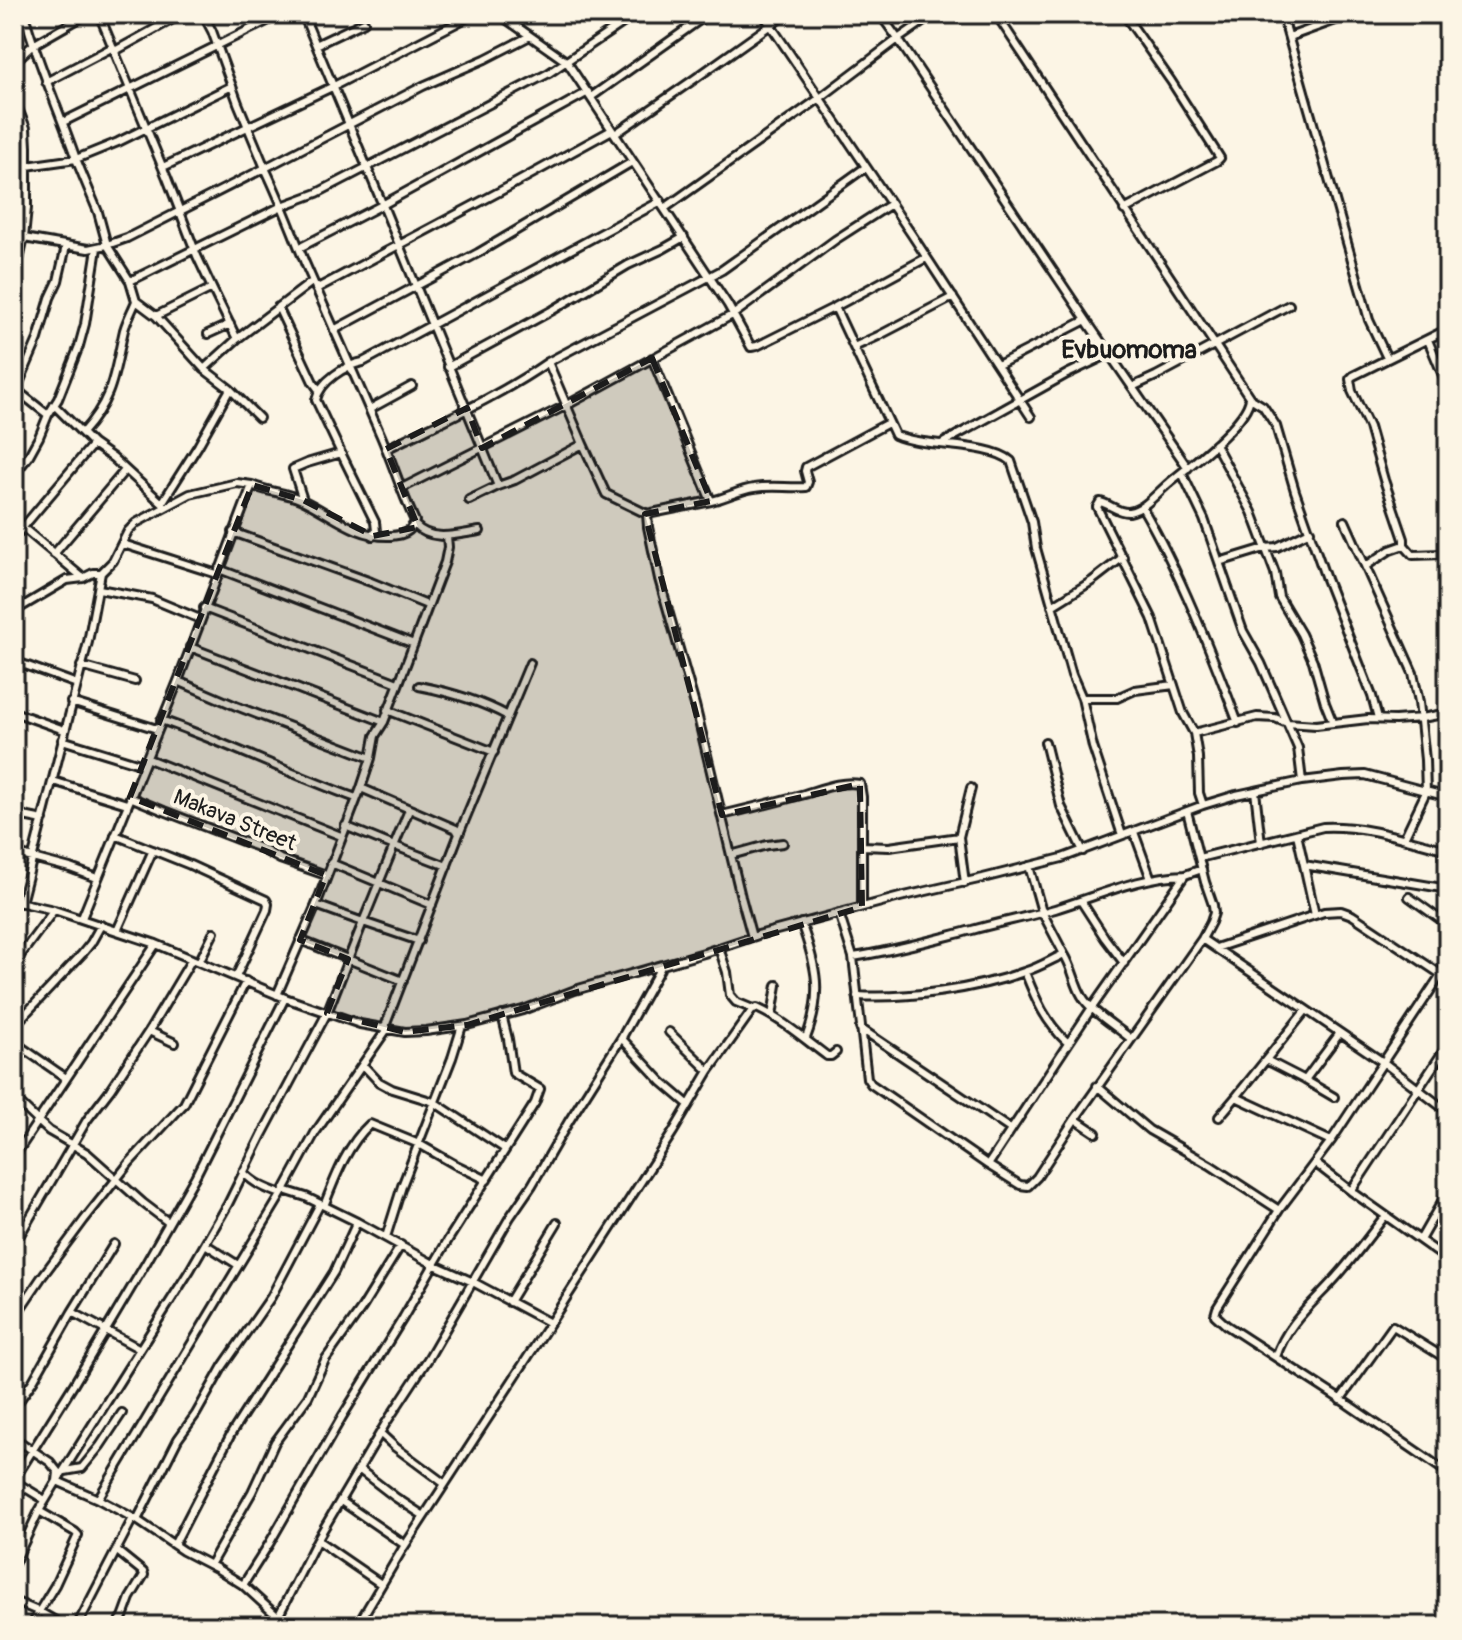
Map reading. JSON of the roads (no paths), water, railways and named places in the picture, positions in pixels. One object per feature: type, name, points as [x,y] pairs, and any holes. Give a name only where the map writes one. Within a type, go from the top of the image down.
[{"type":"street","points":[[24,14],[46,82],[98,212],[107,245],[130,281],[136,301],[156,316],[204,369],[259,418]]},
{"type":"street","points":[[14,62],[72,18],[87,14]]},
{"type":"street","points":[[99,14],[195,250],[237,339]]},
{"type":"street","points":[[46,82],[182,14]]},
{"type":"street","points":[[203,14],[247,127],[370,409],[415,525],[422,533],[447,536],[480,531]]},
{"type":"street","points":[[63,122],[281,14]]},
{"type":"street","points":[[303,14],[498,486]]},
{"type":"street","points":[[163,167],[334,86],[474,14]]},
{"type":"street","points":[[499,14],[567,62],[734,314],[749,346],[753,347],[835,307],[926,258]]},
{"type":"street","points":[[130,281],[282,206],[317,193],[567,62],[636,14]]},
{"type":"street","points":[[299,248],[589,94],[708,14]]},
{"type":"street","points":[[763,14],[1031,417]]},
{"type":"street","points":[[316,289],[613,132],[786,14]]},
{"type":"street","points":[[880,14],[1185,470],[1243,631],[1261,663],[1298,748],[1302,781]]},
{"type":"street","points":[[373,536],[375,522],[316,400],[319,390],[351,364],[363,362],[663,205],[820,98],[934,14]]},
{"type":"street","points":[[996,14],[1250,398],[1263,406],[1276,426],[1295,491],[1378,718]]},
{"type":"street","points":[[1125,15],[1154,14]]},
{"type":"street","points":[[1282,14],[1369,320],[1387,358]]},
{"type":"street","points":[[1289,37],[1352,14]]},
{"type":"street","points":[[1124,210],[1220,158],[1125,15]]},
{"type":"street","points":[[316,45],[364,22]]},
{"type":"street","points":[[24,238],[88,249],[127,238],[423,86],[530,36]]},
{"type":"street","points":[[27,166],[76,159],[118,142],[232,86]]},
{"type":"street","points":[[14,99],[26,128],[27,166],[24,238],[14,282]]},
{"type":"street","points":[[334,330],[478,253],[632,162]]},
{"type":"street","points":[[386,449],[722,270],[866,167]]},
{"type":"street","points":[[14,200],[27,208]]},
{"type":"street","points":[[402,488],[567,405],[734,314],[835,240],[891,204]]},
{"type":"street","points":[[448,367],[628,265],[684,237]]},
{"type":"street","points":[[48,415],[15,391],[38,339],[58,281],[66,246]]},
{"type":"street","points":[[14,475],[32,450],[79,346],[97,248]]},
{"type":"street","points":[[204,369],[237,339],[313,281]]},
{"type":"street","points":[[156,316],[212,288]]},
{"type":"street","points":[[854,347],[953,297]]},
{"type":"street","points":[[82,433],[103,405],[113,382],[123,335],[136,301]]},
{"type":"street","points":[[1132,387],[1289,305]]},
{"type":"street","points":[[278,307],[319,390]]},
{"type":"street","points":[[835,307],[893,433],[898,437],[1005,456],[1011,461],[1032,522],[1052,606],[1122,835]]},
{"type":"street","points":[[998,365],[1086,320]]},
{"type":"street","points":[[208,334],[230,324]]},
{"type":"street","points":[[1443,554],[1413,555],[1404,545],[1401,526],[1369,427],[1350,383],[1353,376],[1448,329]]},
{"type":"street","points":[[1428,340],[1444,378]]},
{"type":"street","points":[[941,444],[1109,354]]},
{"type":"street","points":[[652,358],[711,501]]},
{"type":"street","points":[[548,362],[606,494],[647,514],[727,497],[744,489],[806,487],[806,467],[888,423]]},
{"type":"street","points":[[370,409],[412,386]]},
{"type":"street","points":[[164,505],[230,389]]},
{"type":"street","points":[[1203,805],[1199,793],[1194,733],[1187,722],[1152,618],[1097,507],[1104,502],[1123,512],[1142,507],[1215,444],[1245,411],[1250,398]]},
{"type":"street","points":[[54,405],[93,444],[164,505]]},
{"type":"street","points":[[14,538],[93,444]]},
{"type":"street","points":[[469,500],[583,444]]},
{"type":"street","points":[[1215,444],[1252,512],[1275,573],[1279,597],[1313,661],[1333,723]]},
{"type":"street","points":[[303,500],[293,469],[341,453]]},
{"type":"street","points":[[54,554],[125,470]]},
{"type":"street","points":[[415,525],[399,536],[373,536],[355,530],[303,500],[237,483],[190,494],[164,505],[136,523],[128,531],[113,561],[101,573],[53,781],[18,902],[82,918],[156,944],[277,995],[360,1024],[426,1031],[462,1026],[502,1015],[575,990],[801,923],[1083,851],[1203,805],[1255,791],[1302,781],[1373,776],[1448,796],[1446,781]]},
{"type":"street","points":[[82,918],[178,681],[252,485]]},
{"type":"street","points":[[1142,507],[1161,539],[1238,723]]},
{"type":"street","points":[[647,514],[659,579],[695,705],[752,937]]},
{"type":"street","points":[[14,520],[83,578]]},
{"type":"street","points":[[1345,521],[1413,673],[1422,718],[1426,792],[1404,838]]},
{"type":"street","points":[[1219,562],[1277,547],[1310,531]]},
{"type":"street","points":[[233,532],[427,605]]},
{"type":"street","points":[[277,995],[316,905],[361,788],[375,736],[384,722],[445,562],[447,536]]},
{"type":"street","points":[[123,544],[218,571],[414,644]]},
{"type":"street","points":[[1366,566],[1404,545]]},
{"type":"street","points":[[1052,606],[1123,557]]},
{"type":"street","points":[[14,617],[18,609],[67,580],[101,573]]},
{"type":"street","points":[[99,589],[152,599],[200,619]]},
{"type":"street","points":[[204,608],[398,683]]},
{"type":"street","points":[[190,647],[384,722]]},
{"type":"street","points":[[14,661],[77,684]]},
{"type":"street","points":[[98,1499],[315,1133],[386,1029],[459,834],[530,663]]},
{"type":"street","points":[[81,666],[135,681]]},
{"type":"street","points":[[178,681],[371,758]]},
{"type":"street","points":[[1082,698],[1117,698],[1135,690],[1174,685]]},
{"type":"street","points":[[419,686],[457,694],[508,716]]},
{"type":"street","points":[[71,702],[157,729]]},
{"type":"street","points":[[387,710],[494,752]]},
{"type":"street","points":[[14,712],[64,730]]},
{"type":"street","points":[[1194,733],[1257,717],[1316,725],[1378,718],[1422,718],[1448,713]]},
{"type":"street","points":[[161,720],[356,798]]},
{"type":"street","points":[[62,740],[144,761],[341,836]]},
{"type":"street","points":[[1045,742],[1061,806],[1083,851]]},
{"type":"street","points":[[53,781],[127,804]]},
{"type":"street","points":[[722,815],[833,786],[860,784],[862,907]]},
{"type":"street","points":[[361,788],[456,829],[459,834]]},
{"type":"street","points":[[965,883],[959,837],[971,788]]},
{"type":"street","points":[[1255,791],[1261,843]]},
{"type":"street","name":"Makava Street","points":[[130,797],[326,875]]},
{"type":"street","points":[[14,1564],[45,1500],[228,1204],[327,1013],[409,810]]},
{"type":"street","points":[[839,913],[853,957],[867,1078],[871,1084],[988,1165],[1020,1185],[1028,1186],[1202,939],[1214,913],[1187,811]]},
{"type":"street","points":[[14,814],[43,820]]},
{"type":"street","points":[[345,826],[447,866]]},
{"type":"street","points":[[1199,858],[1323,827],[1346,826],[1371,829],[1448,850]]},
{"type":"street","points":[[1134,832],[1151,879]]},
{"type":"street","points":[[1297,834],[1315,915]]},
{"type":"street","points":[[115,835],[266,900],[267,910],[236,977]]},
{"type":"street","points":[[862,846],[907,845],[959,837]]},
{"type":"street","points":[[731,855],[783,843]]},
{"type":"street","points":[[117,931],[153,850]]},
{"type":"street","points":[[14,853],[97,878]]},
{"type":"street","points":[[331,863],[432,905]]},
{"type":"street","points":[[1304,865],[1448,889]]},
{"type":"street","points":[[1029,866],[1042,912],[1071,964],[1081,994],[1091,1009],[1131,1039]]},
{"type":"street","points":[[853,957],[890,951],[1042,912],[1119,887],[1202,869]]},
{"type":"street","points":[[988,1165],[1091,1009],[1185,875]]},
{"type":"street","points":[[1409,897],[1448,925]]},
{"type":"street","points":[[1081,901],[1124,963]]},
{"type":"street","points":[[316,905],[419,941]]},
{"type":"street","points":[[14,964],[54,910]]},
{"type":"street","points":[[1216,948],[1324,912],[1341,911],[1352,915],[1445,977]]},
{"type":"street","points":[[801,923],[809,946],[817,995],[806,1038]]},
{"type":"street","points":[[14,1026],[82,954],[101,925]]},
{"type":"street","points":[[14,1245],[87,1120],[214,932]]},
{"type":"street","points":[[1202,939],[1383,1062],[1448,1112]]},
{"type":"street","points":[[300,940],[403,981]]},
{"type":"street","points":[[15,1153],[156,944]]},
{"type":"street","points":[[719,948],[730,995],[736,1002],[772,1016],[827,1056],[836,1052]]},
{"type":"street","points":[[857,996],[926,992],[986,982],[1025,972],[1064,954]]},
{"type":"street","points":[[1448,964],[1445,977],[1279,1210],[1215,1315],[1448,1473]]},
{"type":"street","points":[[273,1626],[317,1540],[428,1359],[510,1217],[622,1037],[662,965]]},
{"type":"street","points":[[1025,972],[1048,1021],[1068,1043]]},
{"type":"street","points":[[14,1318],[130,1162],[184,1104],[246,981]]},
{"type":"street","points":[[772,1016],[777,985]]},
{"type":"street","points":[[45,1500],[14,1480],[106,1331],[195,1177],[285,998]]},
{"type":"street","points":[[357,1626],[405,1545],[574,1287],[709,1071],[753,1009]]},
{"type":"street","points":[[1219,1117],[1306,1010]]},
{"type":"street","points":[[243,1585],[448,1240],[535,1103],[540,1091],[538,1086],[513,1073],[502,1015]]},
{"type":"street","points":[[386,1237],[462,1026]]},
{"type":"street","points":[[860,1028],[1010,1129]]},
{"type":"street","points":[[149,1031],[175,1043]]},
{"type":"street","points":[[669,1032],[709,1071]]},
{"type":"street","points":[[1305,1080],[1340,1033]]},
{"type":"street","points":[[622,1037],[662,1082],[689,1105]]},
{"type":"street","points":[[14,1042],[66,1078]]},
{"type":"street","points":[[1351,1191],[1448,1044]]},
{"type":"street","points":[[1266,1060],[1334,1097]]},
{"type":"street","points":[[363,1065],[379,1082],[434,1102],[505,1149]]},
{"type":"street","points":[[1097,1086],[1149,1130],[1279,1210]]},
{"type":"street","points":[[1236,1097],[1331,1141]]},
{"type":"street","points":[[14,1098],[38,1121],[87,1153],[168,1222]]},
{"type":"street","points":[[1075,1119],[1096,1133]]},
{"type":"street","points":[[77,1626],[178,1439],[271,1297],[351,1148],[370,1124],[419,1144],[487,1180]]},
{"type":"street","points":[[1315,1163],[1448,1260]]},
{"type":"street","points":[[243,1172],[260,1185],[322,1205],[357,1222],[550,1323]]},
{"type":"street","points":[[1420,1240],[1448,1191]]},
{"type":"street","points":[[1276,1357],[1300,1314],[1338,1276],[1385,1216]]},
{"type":"street","points":[[174,1545],[231,1434],[334,1272],[357,1222]]},
{"type":"street","points":[[509,1302],[557,1223]]},
{"type":"street","points":[[14,1408],[114,1244]]},
{"type":"street","points":[[205,1244],[238,1265]]},
{"type":"street","points":[[210,1565],[252,1492],[275,1442],[308,1397],[325,1360],[401,1245]]},
{"type":"street","points":[[72,1312],[140,1349]]},
{"type":"street","points":[[1340,1400],[1393,1326],[1448,1360]]},
{"type":"street","points":[[65,1471],[82,1468],[122,1413]]},
{"type":"street","points":[[381,1434],[445,1484]]},
{"type":"street","points":[[14,1438],[50,1462],[58,1472],[57,1481]]},
{"type":"street","points":[[360,1470],[424,1516]]},
{"type":"street","points":[[57,1481],[135,1519],[243,1585],[291,1626]]},
{"type":"street","points":[[341,1501],[405,1545]]},
{"type":"street","points":[[32,1626],[78,1535],[39,1511]]},
{"type":"street","points":[[14,1533],[26,1539]]},
{"type":"street","points":[[317,1540],[381,1584]]},
{"type":"street","points":[[116,1626],[144,1575],[117,1551]]},
{"type":"street","points":[[14,1601],[64,1626]]},
{"type":"district","name":"Evbuomoma","points":[[1129,350]]}]
